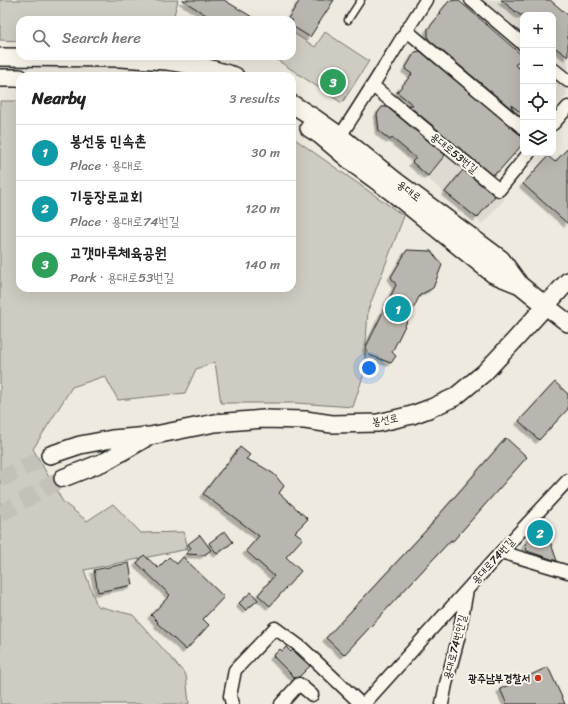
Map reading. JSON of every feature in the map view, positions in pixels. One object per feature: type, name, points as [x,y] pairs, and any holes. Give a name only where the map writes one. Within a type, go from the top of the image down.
[{"type":"street","points":[[340,136],[426,0]]},
{"type":"street","points":[[471,0],[520,41]]},
{"type":"street","points":[[406,30],[520,125]]},
{"type":"street","points":[[0,57],[16,57]]},
{"type":"street","points":[[151,60],[204,67],[221,72]]},
{"type":"street","points":[[556,72],[568,82]]},
{"type":"street","points":[[0,78],[16,78]]},
{"type":"street","name":"용대로53번길","points":[[373,86],[499,190],[526,156]]},
{"type":"street","name":"용대로","points":[[296,106],[340,136],[397,182],[501,259],[520,285],[568,323]]},
{"type":"street","points":[[556,121],[568,107]]},
{"type":"street","name":"용대로","points":[[296,120],[320,135],[359,168],[493,274],[520,285]]},
{"type":"street","name":"봉선로","points":[[150,436],[215,424],[263,419],[305,420],[332,424],[378,424],[432,408],[455,397],[484,373],[568,280]]},
{"type":"street","points":[[50,455],[80,445],[112,439],[150,436]]},
{"type":"street","points":[[63,478],[106,461],[150,436]]},
{"type":"street","name":"용대로74번길","points":[[362,704],[568,480]]},
{"type":"street","points":[[501,552],[568,572]]},
{"type":"street","name":"용대로74번안길","points":[[442,704],[458,639],[467,590]]},
{"type":"street","points":[[232,704],[230,696],[235,670],[275,628],[302,648],[362,704]]},
{"type":"street","points":[[281,704],[299,684],[312,695]]},
{"type":"lane","points":[[348,20],[361,0]]},
{"type":"shaded area","points":[[0,0],[178,0],[174,16],[16,16],[16,41],[0,40]]},
{"type":"shaded area","points":[[483,0],[550,0],[568,15],[568,71],[556,61],[556,12],[520,12],[520,31]]},
{"type":"shaded area","points":[[325,32],[369,61],[342,103],[277,60],[296,60],[296,35],[315,47]]},
{"type":"shaded area","points":[[556,80],[566,88],[567,94],[556,107]]},
{"type":"shaded area","points":[[0,101],[16,101],[16,292],[296,292],[296,140],[404,216],[368,310],[364,373],[353,407],[296,403],[221,403],[215,362],[196,369],[185,393],[118,400],[105,376],[72,387],[33,449],[63,502],[87,521],[113,504],[141,533],[184,532],[188,549],[84,570],[97,606],[133,615],[186,675],[189,704],[0,704]]},
{"type":"shaded area","points":[[382,104],[391,105],[505,199],[482,224],[410,164],[404,153],[378,133],[374,124],[375,114]]},
{"type":"building","points":[[182,0],[224,0],[250,16],[208,16]]},
{"type":"building","points":[[300,0],[334,0],[310,37],[296,28],[296,16],[290,16]]},
{"type":"building","points":[[458,0],[520,53],[520,59],[515,65],[520,69],[520,112],[511,105],[513,110],[428,39],[428,29],[449,1]]},
{"type":"building","points":[[501,0],[550,0],[568,15],[568,57],[556,48],[556,12],[520,12],[520,15]]},
{"type":"building","points":[[420,51],[520,134],[520,147],[499,171],[492,175],[408,105],[413,105],[397,92],[412,74],[405,69],[415,52]]},
{"type":"building","points":[[382,107],[387,107],[445,155],[428,176],[412,162],[416,158],[392,138],[390,140],[379,131],[377,114]]},
{"type":"building","points":[[568,148],[568,224],[523,184],[548,156],[555,162]]},
{"type":"building","points":[[463,170],[495,196],[477,218],[445,192]]},
{"type":"building","points":[[407,250],[431,251],[442,265],[433,288],[420,295],[392,352],[396,356],[391,363],[369,355],[366,347],[396,285],[391,277]]},
{"type":"building","points":[[555,382],[568,394],[568,409],[539,440],[519,421]]},
{"type":"building","points":[[506,438],[527,457],[453,541],[451,540],[344,655],[326,638],[433,523]]},
{"type":"building","points":[[240,447],[250,455],[246,459],[274,474],[284,486],[279,493],[308,519],[295,532],[303,538],[286,557],[301,571],[270,606],[258,595],[274,576],[246,551],[259,536],[203,494]]},
{"type":"building","points":[[543,521],[557,561],[527,551],[525,544]]},
{"type":"building","points":[[225,531],[233,542],[217,554],[209,543]]},
{"type":"building","points":[[200,535],[211,550],[204,555],[186,554],[191,548],[188,544]]},
{"type":"building","points":[[144,555],[158,568],[169,557],[177,564],[183,557],[224,597],[203,619],[209,625],[186,650],[157,623],[158,622],[151,615],[170,595],[137,563]]},
{"type":"building","points":[[129,563],[133,585],[98,592],[94,570]]},
{"type":"building","points":[[251,592],[258,600],[246,610],[239,603]]},
{"type":"building","points":[[286,647],[291,652],[293,650],[310,666],[299,677],[295,678],[273,656],[280,649],[282,651]]},
{"type":"building","name":"광주남부경찰서","points":[[548,667],[565,704],[507,704],[500,689]]},
{"type":"tunnel","points":[[0,479],[50,455]]},
{"type":"tunnel","points":[[0,514],[63,478]]},
{"type":"place","name":"고갯마루체육공원","points":[[333,82]]},
{"type":"place","name":"봉선동 민속촌","points":[[398,309]]},
{"type":"place","name":"기둥장로교회","points":[[540,533]]},
{"type":"place","name":"광주남부경찰서","points":[[538,678]]}]
